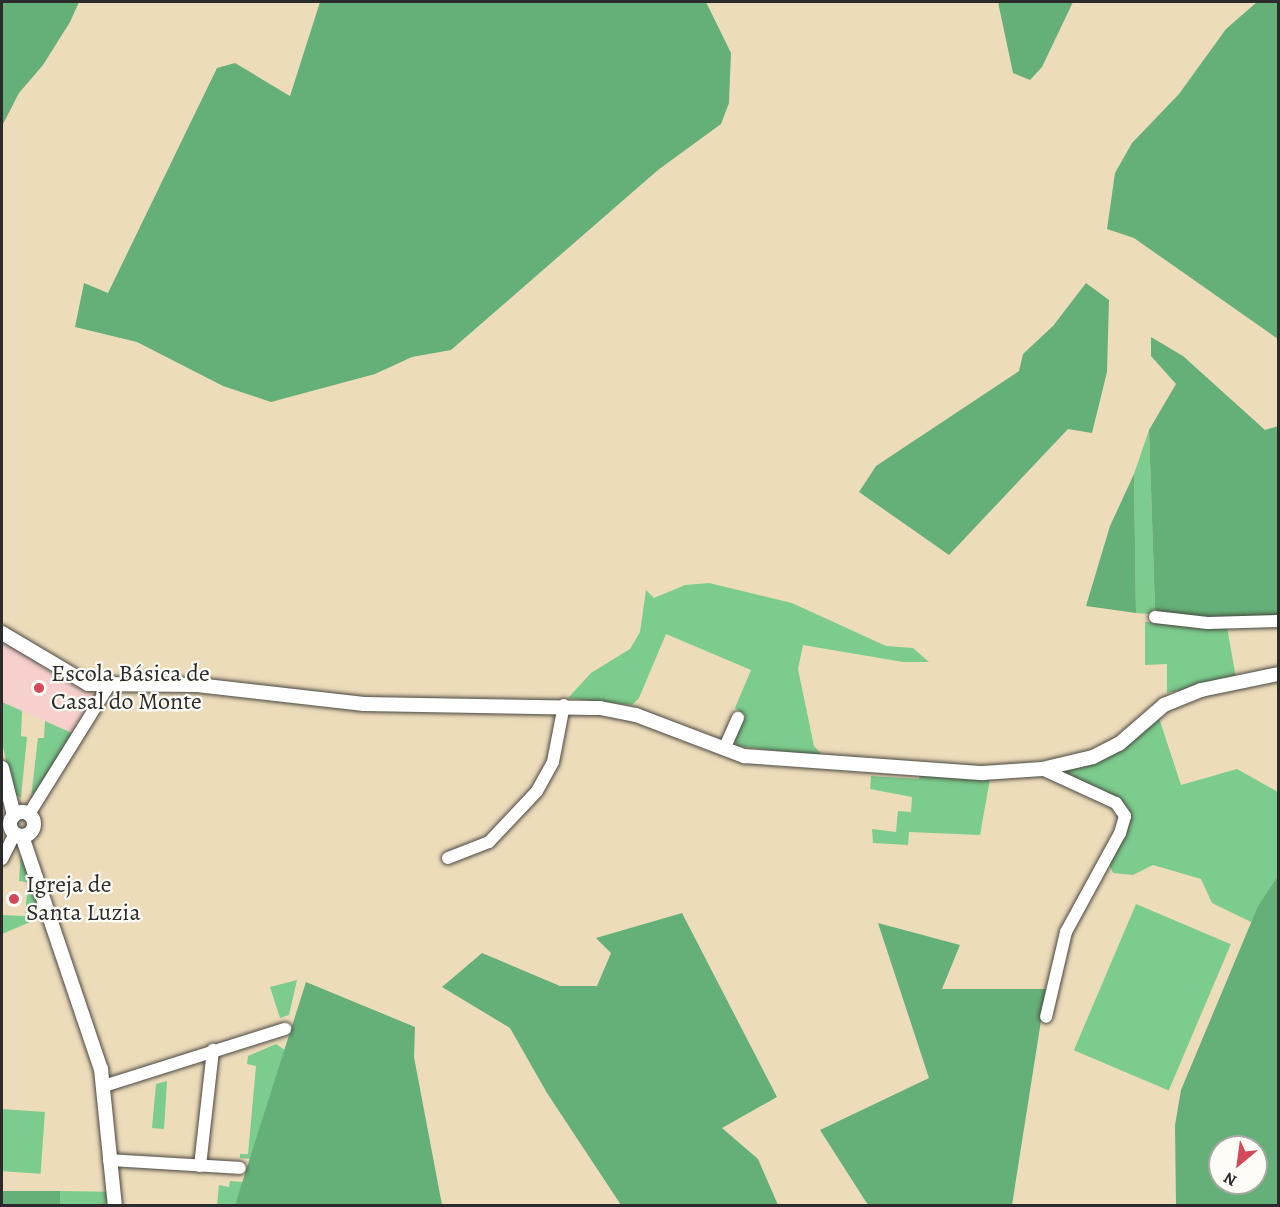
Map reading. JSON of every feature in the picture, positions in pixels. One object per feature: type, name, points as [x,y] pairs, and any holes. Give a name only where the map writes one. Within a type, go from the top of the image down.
[{"type":"street","points":[[1155,617],[1208,622],[1278,621]]},
{"type":"street","points":[[2,633],[70,676],[108,687],[197,685],[364,704],[564,705],[636,716],[725,747],[744,756],[983,773],[1042,769],[1093,757],[1119,744],[1164,705],[1201,690],[1278,674]]},
{"type":"street","points":[[29,814],[108,687]]},
{"type":"street","points":[[448,858],[489,842],[537,791],[553,762],[564,705]]},
{"type":"street","points":[[725,747],[738,718]]},
{"type":"street","points":[[2,768],[14,815],[10,823],[18,835],[97,1052],[104,1086],[115,1206]]},
{"type":"street","points":[[1042,769],[1116,803],[1125,816],[1120,832],[1066,932],[1046,1017]]},
{"type":"street","points":[[14,815],[29,814]]},
{"type":"street","points":[[2,858],[18,835],[34,828],[29,814]]},
{"type":"street","points":[[104,1086],[285,1029]]},
{"type":"street","points":[[200,1166],[213,1050]]},
{"type":"street","points":[[109,1160],[240,1168]]},
{"type":"shaded area","name":"Escola Básica de Casal do Monte","points":[[2,640],[64,682],[91,693],[94,699],[74,734],[2,702]]},
{"type":"green space","points":[[2,2],[79,2],[70,22],[43,65],[19,93],[2,126]]},
{"type":"green space","points":[[320,2],[706,2],[731,53],[729,103],[721,124],[658,170],[451,350],[412,357],[375,374],[271,402],[223,386],[137,342],[75,327],[84,283],[108,293],[217,68],[235,63],[290,96]]},
{"type":"green space","points":[[998,2],[1073,2],[1042,67],[1030,80],[1013,73]]},
{"type":"green space","points":[[1257,2],[1278,2],[1278,339],[1134,238],[1107,229],[1115,173],[1132,143],[1179,94],[1226,29]]},
{"type":"green space","points":[[1086,283],[1109,300],[1107,372],[1092,433],[1068,429],[949,555],[859,492],[876,466],[1019,371],[1023,354],[1053,326]]},
{"type":"green space","points":[[1151,337],[1183,356],[1265,430],[1278,426],[1278,617],[1209,619],[1161,614],[1155,609],[1149,430],[1176,384],[1151,356]]},
{"type":"green space","points":[[1149,430],[1155,609],[1149,614],[1136,613],[1134,474]]},
{"type":"green space","points":[[1134,474],[1136,613],[1086,606],[1110,526]]},
{"type":"green space","points":[[709,583],[792,603],[886,646],[913,648],[929,662],[903,662],[803,645],[798,669],[814,746],[823,756],[737,746],[735,740],[745,715],[735,708],[751,670],[666,634],[639,698],[632,705],[568,698],[591,673],[630,649],[640,632],[646,590],[654,598],[685,585]]},
{"type":"green space","points":[[1145,622],[1227,627],[1236,678],[1167,693],[1167,664],[1145,665]]},
{"type":"green space","points":[[2,702],[22,711],[21,736],[27,737],[21,798],[13,793],[2,742]]},
{"type":"green space","points":[[1159,718],[1181,785],[1237,769],[1278,792],[1278,876],[1251,922],[1212,903],[1201,879],[1153,865],[1133,875],[1113,873],[1109,864],[1130,823],[1129,809],[1120,799],[1065,774],[1068,769],[1096,763]]},
{"type":"green space","points":[[45,721],[74,734],[31,798],[38,738],[44,738]]},
{"type":"green space","points":[[920,774],[990,779],[980,835],[909,832],[908,845],[873,843],[872,829],[896,832],[898,811],[911,812],[912,797],[870,789],[871,776],[919,779]]},
{"type":"green space","points":[[21,854],[42,917],[2,934],[2,915],[25,916],[28,882],[19,881]]},
{"type":"green space","points":[[1278,876],[1278,1205],[1176,1205],[1175,1125],[1181,1090],[1258,906]]},
{"type":"green space","points":[[1136,904],[1231,944],[1169,1091],[1074,1050]]},
{"type":"green space","points":[[682,913],[777,1097],[722,1128],[758,1159],[778,1205],[621,1205],[547,1093],[510,1028],[442,987],[482,953],[560,986],[597,986],[611,953],[596,938]]},
{"type":"green space","points":[[878,923],[960,945],[942,989],[1046,989],[1012,1205],[868,1205],[820,1130],[929,1078]]},
{"type":"green space","points":[[297,980],[289,1015],[280,1018],[270,987]]},
{"type":"green space","points":[[306,982],[415,1027],[414,1057],[442,1205],[235,1205]]},
{"type":"green space","points":[[276,1044],[285,1050],[252,1159],[240,1158],[240,1154],[248,1154],[256,1066],[247,1064],[248,1056]]},
{"type":"green space","points":[[167,1081],[164,1129],[152,1128],[156,1084]]},
{"type":"green space","points":[[2,1109],[45,1112],[41,1174],[2,1171]]},
{"type":"green space","points":[[230,1181],[243,1182],[235,1205],[217,1205],[219,1185],[229,1187]]},
{"type":"green space","points":[[2,1191],[60,1191],[60,1205],[2,1205]]},
{"type":"green space","points":[[60,1191],[107,1192],[107,1206],[60,1205]]},
{"type":"place","name":"Escola Básica de Casal do Monte","points":[[39,688]]},
{"type":"place","name":"Igreja de Santa Luzia","points":[[14,899]]}]
